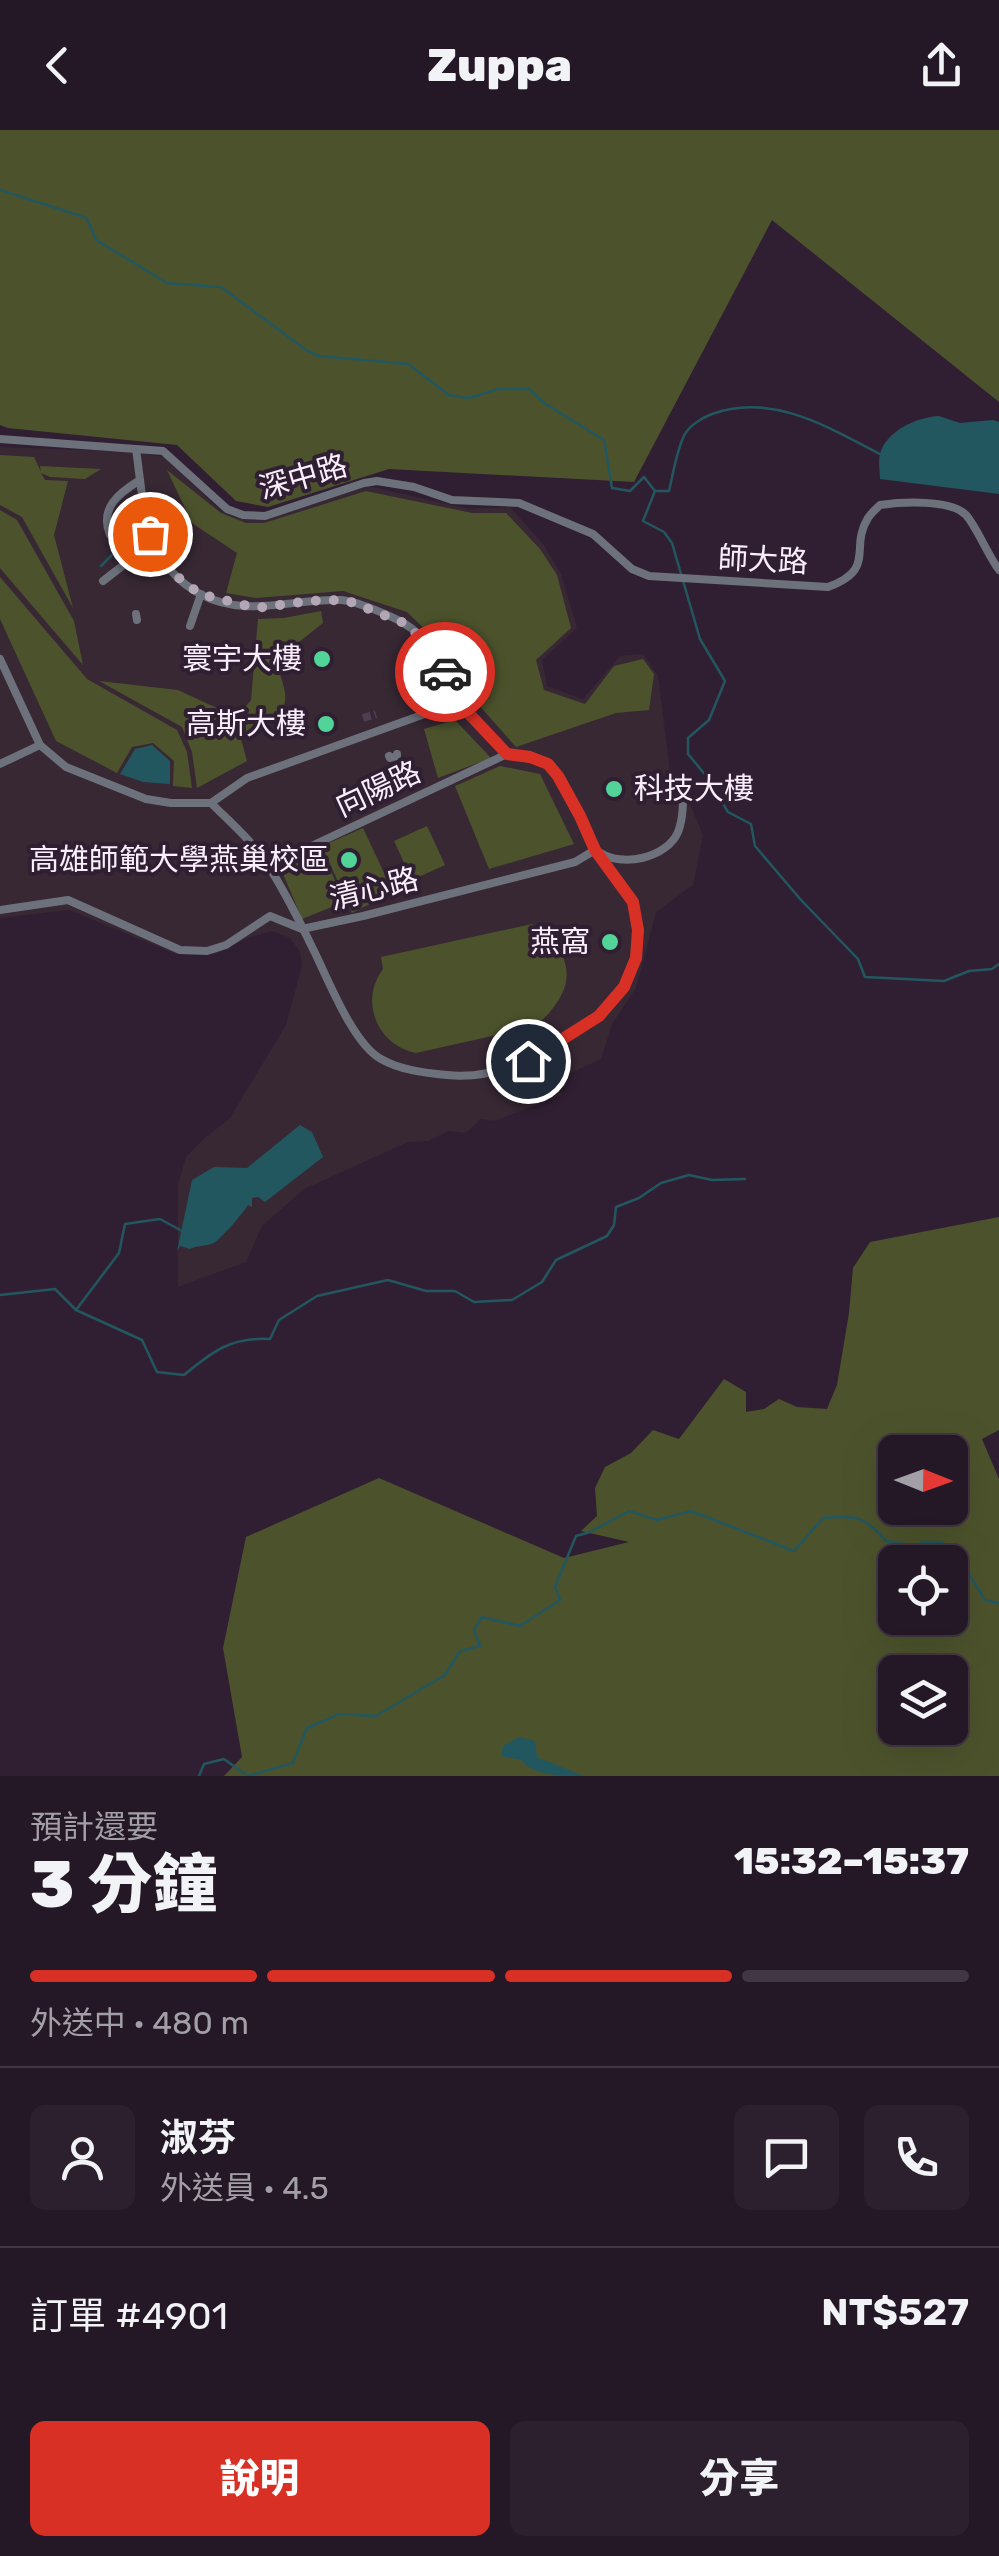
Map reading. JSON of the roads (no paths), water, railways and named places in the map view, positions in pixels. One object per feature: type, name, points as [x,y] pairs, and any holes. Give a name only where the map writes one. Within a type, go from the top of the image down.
[{"type":"street","name":"深中路","points":[[0,439],[163,451],[226,509],[243,515],[265,516],[377,480],[452,500],[519,503]]},
{"type":"street","points":[[136,451],[151,538],[171,572],[200,601],[256,608],[346,600],[404,623],[436,652],[458,702],[507,754],[548,764],[595,850],[633,902],[638,930],[636,958],[624,987],[599,1016],[528,1061],[488,1075],[450,1076],[410,1070],[378,1058],[355,1032],[268,866],[248,838],[211,804]]},
{"type":"street","points":[[140,480],[119,493],[107,512],[106,522],[110,535],[151,538]]},
{"type":"street","name":"師大路","points":[[519,503],[594,534],[632,569],[649,576],[828,586],[852,574],[860,560],[867,520],[880,505],[920,502],[965,514],[999,570]]},
{"type":"street","points":[[103,581],[151,538]]},
{"type":"street","points":[[190,626],[200,601]]},
{"type":"street","points":[[0,659],[40,744],[66,767],[130,794],[172,803],[211,804],[246,778],[458,702]]},
{"type":"street","points":[[0,764],[40,744]]},
{"type":"street","name":"向陽路","points":[[268,866],[507,754]]},
{"type":"street","points":[[595,850],[606,857],[635,861],[670,845],[679,829],[683,782]]},
{"type":"street","points":[[234,843],[248,838]]},
{"type":"street","name":"清心路","points":[[0,910],[68,900],[180,950],[207,951],[226,945],[270,916],[302,930],[575,862],[595,850]]},
{"type":"waterway","points":[[0,190],[87,218],[96,240],[167,283],[221,287],[319,356],[408,364],[449,395],[469,398],[498,389],[529,389],[544,403],[604,440],[612,488],[630,491],[644,477],[655,491],[643,521],[664,532],[672,543],[700,639],[725,681],[709,720],[688,738],[688,754],[728,812],[751,824],[755,846],[858,959],[865,977],[944,981],[999,964]]},
{"type":"waterway","points":[[657,491],[669,491],[678,451],[688,430],[708,416],[734,408],[756,407],[799,416],[880,454]]},
{"type":"waterway","points":[[101,566],[118,549],[129,547]]},
{"type":"waterway","points":[[76,1310],[142,1340],[157,1372],[184,1375],[223,1347],[244,1340],[270,1339],[279,1320],[317,1296],[388,1280],[426,1291],[455,1291],[474,1302],[512,1300],[542,1282],[556,1260],[607,1236],[614,1225],[616,1207],[661,1183],[689,1175],[712,1180],[745,1179]]},
{"type":"waterway","points":[[0,1295],[55,1289],[76,1310],[119,1253],[125,1224],[160,1219],[182,1231]]},
{"type":"waterway","points":[[199,1776],[204,1764],[224,1759],[248,1776],[293,1763],[307,1728],[339,1714],[376,1716],[445,1675],[460,1651],[480,1646],[474,1630],[482,1617],[520,1626],[560,1600],[555,1587],[576,1536],[629,1511],[657,1520],[691,1511],[794,1551],[823,1518],[859,1519],[886,1541],[915,1546],[942,1542],[958,1569],[967,1571],[985,1600],[999,1603]]},
{"type":"tunnel","points":[[363,718],[376,714]]},
{"type":"place","name":"寰宇大樓","points":[[322,659]]},
{"type":"place","name":"高斯大樓","points":[[326,724]]},
{"type":"place","name":"科技大樓","points":[[614,789]]},
{"type":"place","name":"高雄師範大學燕巢校區","points":[[349,860]]},
{"type":"place","name":"燕窩","points":[[610,942]]}]
